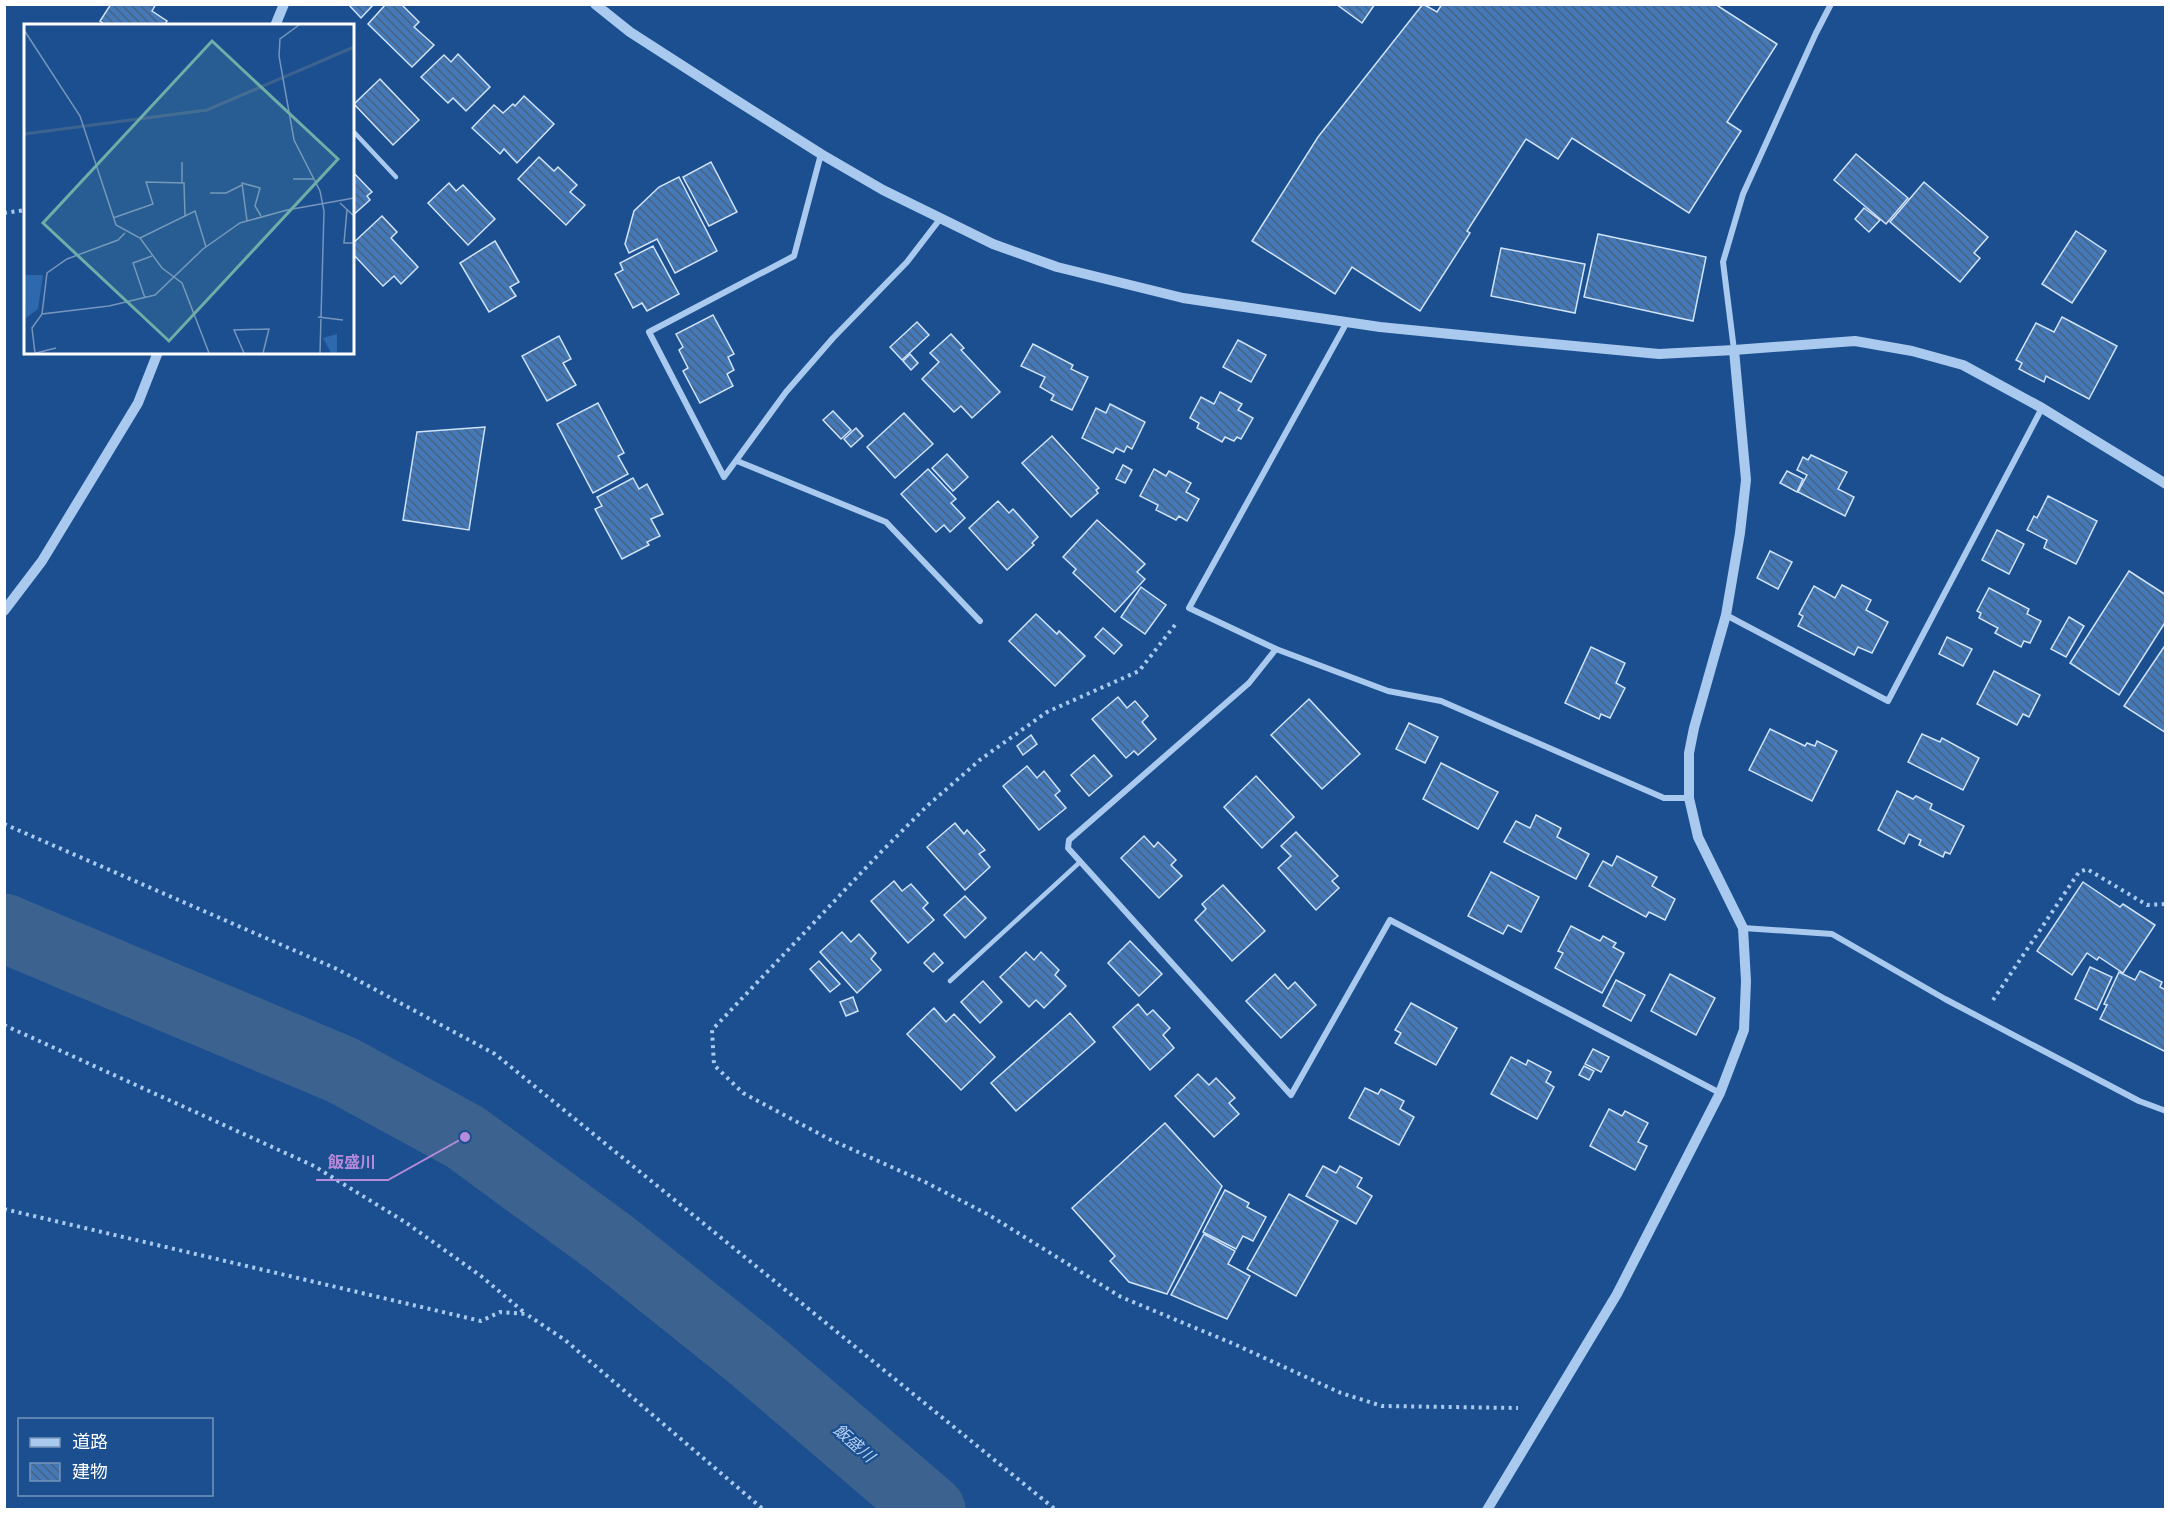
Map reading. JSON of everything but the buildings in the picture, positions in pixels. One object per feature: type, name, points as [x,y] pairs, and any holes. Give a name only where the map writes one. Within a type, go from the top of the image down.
[{"type":"street","points":[[276,24],[284,4]]},
{"type":"street","points":[[595,4],[630,32],[821,154],[883,190],[940,219],[1057,267],[1183,298],[1347,322],[1511,340],[1659,354],[1855,341],[1912,351],[1963,365],[2042,408],[2166,484]]},
{"type":"street","points":[[1487,1509],[1617,1294],[1720,1093],[1744,1030],[1746,981],[1743,928],[1698,837],[1689,798],[1689,753],[1726,615],[1740,533],[1746,480],[1724,262],[1743,194],[1831,4]]},
{"type":"street","points":[[821,154],[794,256],[649,332],[724,477],[786,392],[833,338],[907,262],[940,219]]},
{"type":"street","points":[[1347,322],[1189,608],[1276,649],[1388,691],[1441,701],[1664,798],[1689,798]]},
{"type":"street","points":[[4,611],[42,561],[138,403],[157,354]]},
{"type":"street","points":[[1726,615],[1888,700],[2042,408]]},
{"type":"street","points":[[737,461],[886,522],[980,621]]},
{"type":"street","points":[[1276,649],[1249,683],[1069,840],[1068,848],[1291,1095],[1390,920],[1720,1093]]},
{"type":"street","points":[[1743,928],[1832,934],[1981,1018],[2139,1101],[2166,1111]]},
{"type":"lane","points":[[354,132],[396,177]]},
{"type":"lane","points":[[950,981],[1080,862]]},
{"type":"path","points":[[4,213],[24,210]]},
{"type":"path","points":[[1189,608],[1139,671],[1047,712],[981,759],[927,806],[712,1030],[714,1065],[743,1092],[829,1139],[925,1182],[989,1215],[1121,1297],[1234,1344],[1341,1393],[1382,1406],[1548,1408]]},
{"type":"path","points":[[4,824],[337,969],[495,1054],[1056,1509]]},
{"type":"path","points":[[1981,1018],[2079,872],[2087,869],[2147,904],[2166,904]]},
{"type":"path","points":[[4,1025],[314,1166],[405,1222],[481,1276],[526,1314],[565,1340],[764,1509]]},
{"type":"path","points":[[4,1209],[481,1321],[500,1312],[526,1314]]},
{"type":"waterway","name":"飯盛川","points":[[4,928],[342,1070],[465,1137],[610,1243],[750,1355],[931,1510]]},
{"type":"place","name":"飯盛川","points":[[465,1137]]}]
